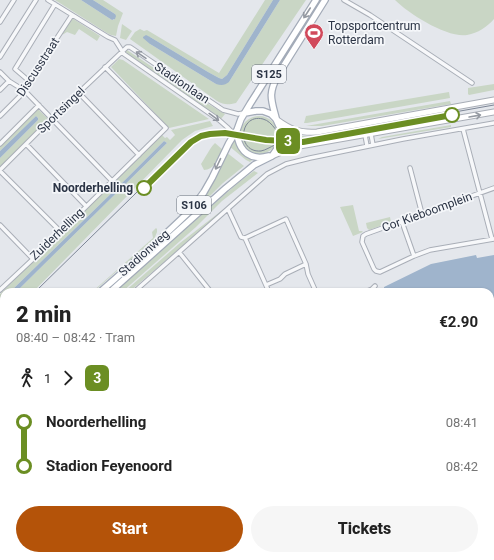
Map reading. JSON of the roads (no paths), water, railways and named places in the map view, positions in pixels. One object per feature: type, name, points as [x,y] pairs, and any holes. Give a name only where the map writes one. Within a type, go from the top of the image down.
[{"type":"main road","name":"S125","points":[[245,113],[316,0]]},
{"type":"main road","name":"S125","points":[[276,118],[271,97],[274,81],[325,0]]},
{"type":"main road","points":[[245,113],[260,111],[271,114],[286,126],[305,133],[494,100]]},
{"type":"main road","name":"Stadionweg","points":[[114,288],[226,188],[254,165],[272,156],[292,148],[494,112]]},
{"type":"main road","name":"Stadionweg","points":[[104,288],[190,211],[204,192],[245,113]]},
{"type":"main road","points":[[272,156],[277,150],[282,136],[276,118]]},
{"type":"main road","name":"Stadionweg","points":[[234,134],[242,148],[250,155],[257,158],[272,156]]},
{"type":"street","points":[[0,22],[14,0]]},
{"type":"street","points":[[0,57],[36,0]]},
{"type":"street","name":"Stadionlaan","points":[[48,0],[115,40],[123,49],[124,54],[216,118],[234,134]]},
{"type":"street","points":[[344,0],[472,83]]},
{"type":"street","points":[[30,81],[15,69],[55,4]]},
{"type":"street","name":"Discusstraat","points":[[0,116],[25,91],[72,15]]},
{"type":"street","name":"Stadionlaan","points":[[123,49],[130,47],[223,110],[238,114],[245,113]]},
{"type":"street","name":"Sportsingel","points":[[0,171],[123,49]]},
{"type":"street","name":"Zuiderhelling","points":[[2,288],[166,128],[105,67]]},
{"type":"street","points":[[0,72],[9,81],[25,91],[112,181]]},
{"type":"street","points":[[0,90],[9,81]]},
{"type":"street","points":[[79,92],[139,155]]},
{"type":"street","name":"Sportsingel","points":[[0,144],[39,105]]},
{"type":"street","name":"Stadionweg","points":[[138,288],[267,174],[277,168],[286,164],[310,158],[367,146],[494,123]]},
{"type":"street","points":[[402,222],[414,256],[430,250],[493,239],[462,129]]},
{"type":"street","points":[[371,134],[373,145]]},
{"type":"street","points":[[365,135],[367,146]]},
{"type":"street","points":[[26,144],[86,206]]},
{"type":"street","points":[[410,168],[422,214]]},
{"type":"street","points":[[0,171],[60,232]]},
{"type":"street","name":"Cor Kieboomplein","points":[[414,256],[380,272],[376,271],[362,240],[366,234],[494,188]]},
{"type":"street","points":[[228,209],[241,237],[245,238],[267,288]]},
{"type":"street","points":[[245,238],[286,220],[306,264],[308,274],[314,288]]},
{"type":"street","points":[[0,225],[33,259]]},
{"type":"street","name":"Stadionweg","points":[[179,252],[208,288]]},
{"type":"street","points":[[266,285],[306,264]]},
{"type":"water","points":[[81,0],[93,0],[115,14],[115,19],[112,20]]},
{"type":"water","points":[[273,0],[280,0],[229,82],[225,84],[216,84],[150,44],[143,38],[146,35],[150,37],[222,79],[227,75]]},
{"type":"water","points":[[36,116],[38,120],[0,158],[0,151]]},
{"type":"water","points":[[164,141],[167,143],[20,288],[14,288]]},
{"type":"water","points":[[476,255],[477,258],[494,255],[494,288],[384,288],[431,264]]},
{"type":"tram line","points":[[39,288],[185,145],[197,136],[212,131],[225,131],[267,138],[303,139],[494,105]]},
{"type":"tram line","name":"3","points":[[144,188],[186,146],[201,136],[225,133],[266,140],[303,142],[452,115]]},
{"type":"tram line","points":[[287,138],[280,134],[270,123],[263,119],[255,119],[249,122],[245,127],[244,140],[247,146],[253,150],[263,151],[287,141]]},
{"type":"place","name":"Topsportcentrum Rotterdam","points":[[314,50]]},
{"type":"place","name":"Noorderhelling","points":[[144,188]]}]
